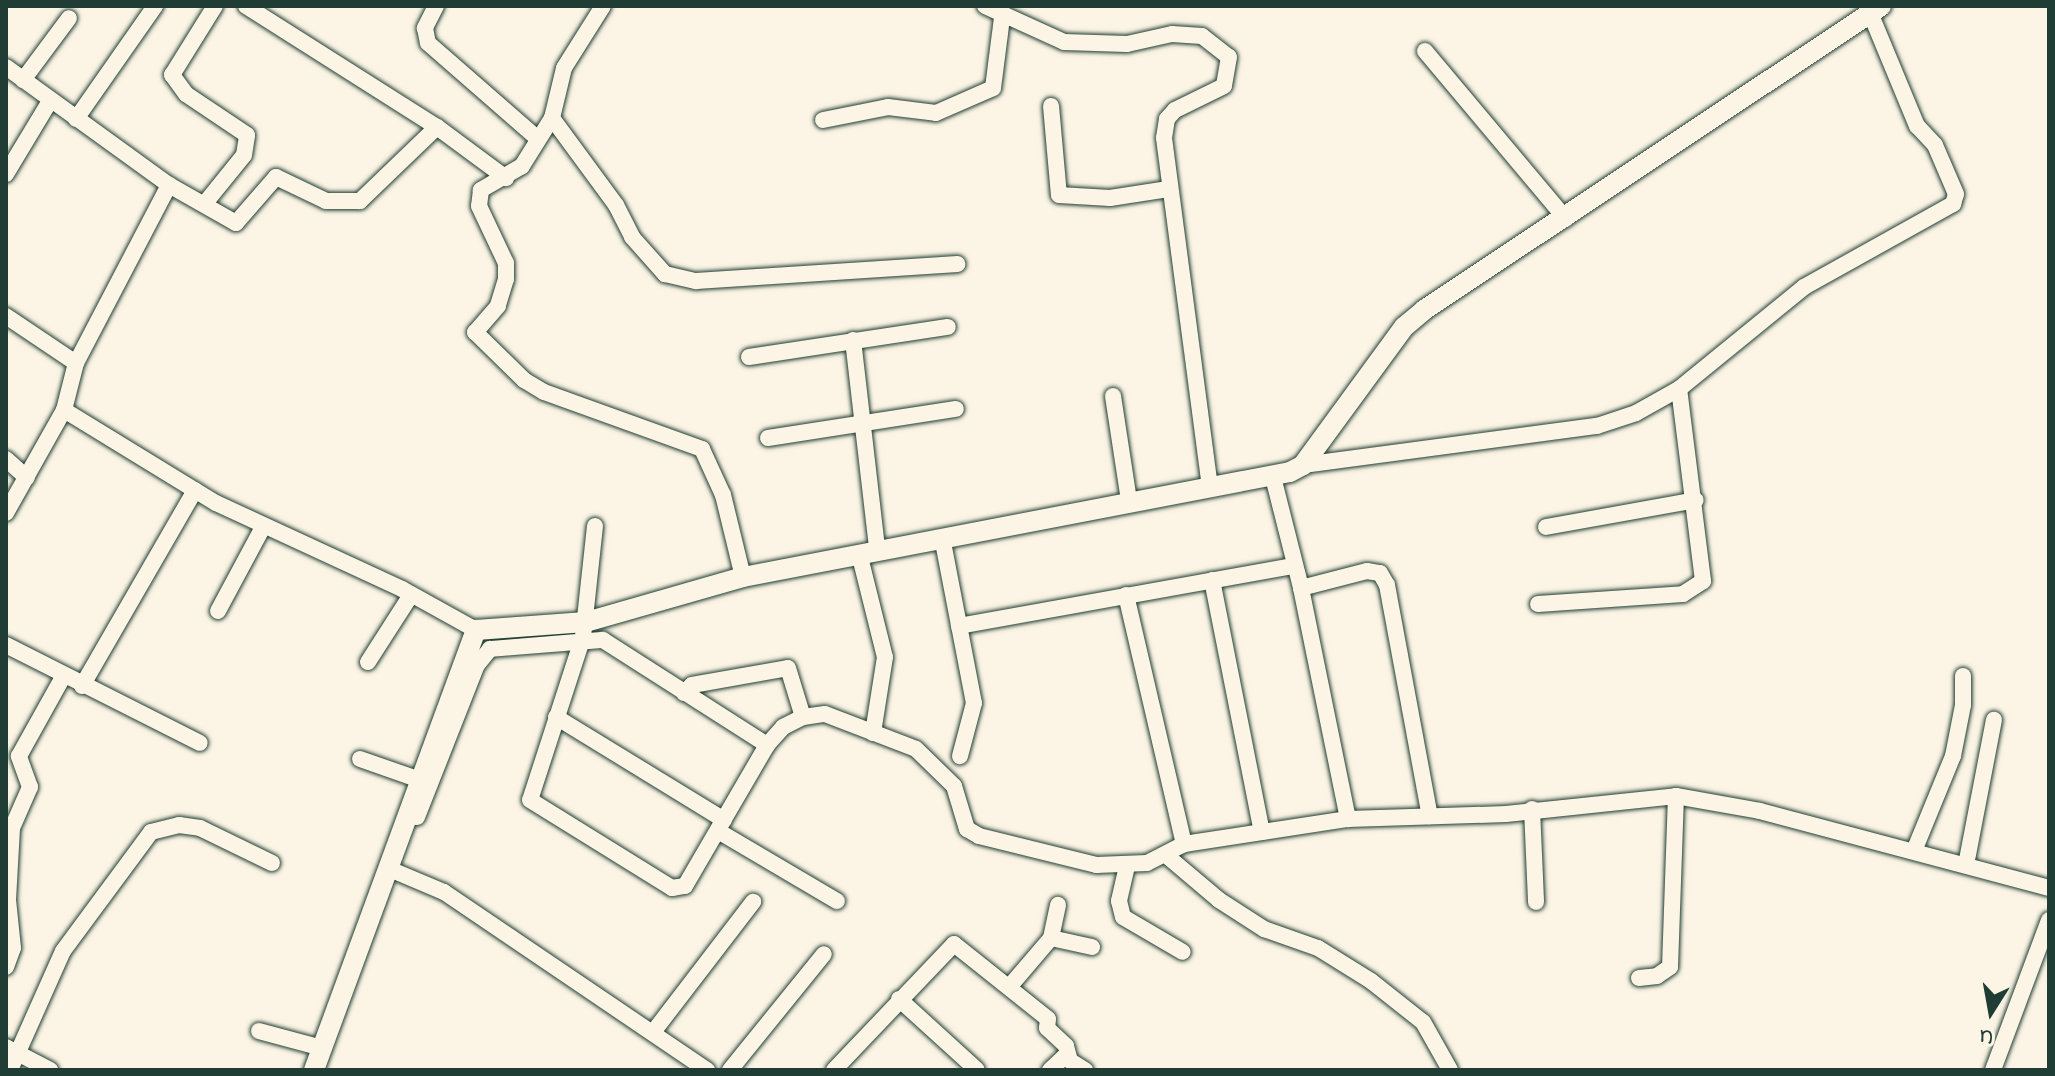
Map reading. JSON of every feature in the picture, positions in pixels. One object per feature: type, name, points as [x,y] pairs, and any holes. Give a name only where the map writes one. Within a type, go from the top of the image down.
[{"type":"street","points":[[76,119],[155,6]]},
{"type":"street","points":[[206,202],[244,155],[247,135],[186,94],[172,75],[215,6]]},
{"type":"street","points":[[246,6],[437,127],[506,178]]},
{"type":"street","points":[[436,6],[425,28],[428,43],[538,139]]},
{"type":"street","points":[[603,6],[564,68],[552,118],[522,166],[506,178],[486,186],[478,200],[506,263],[506,279],[504,296],[476,334],[544,392],[702,449],[723,495],[743,577]]},
{"type":"street","points":[[985,6],[1002,18],[1064,42],[1091,45],[1172,34],[1202,36],[1229,57],[1224,86],[1175,110],[1167,119],[1168,189],[1210,486]]},
{"type":"street","points":[[417,817],[483,653],[584,630],[743,577],[1129,501],[1273,477],[1303,465],[1597,426],[1636,413],[1679,389],[1804,287],[1958,200],[1935,145],[1917,126],[1875,8],[1404,327],[1303,465]]},
{"type":"street","points":[[69,18],[11,75],[169,185],[206,202],[238,223],[276,177],[326,201],[360,201],[437,127]]},
{"type":"street","points":[[823,120],[888,107],[936,113],[993,88],[1002,18]]},
{"type":"street","points":[[1425,51],[1566,219]]},
{"type":"street","points":[[6,174],[50,101]]},
{"type":"street","points":[[1051,106],[1059,195],[1110,198],[1168,189]]},
{"type":"street","points":[[552,118],[616,205],[632,237],[665,274],[696,281],[957,264]]},
{"type":"street","points":[[7,511],[64,410],[76,363],[169,185]]},
{"type":"street","points":[[6,316],[76,363]]},
{"type":"street","points":[[749,357],[948,327]]},
{"type":"street","points":[[853,340],[865,424],[868,551],[885,657],[873,733]]},
{"type":"street","points":[[1538,604],[1683,594],[1703,581],[1696,500],[1679,389]]},
{"type":"street","points":[[1113,396],[1129,501]]},
{"type":"street","points":[[768,438],[956,409]]},
{"type":"street","points":[[64,410],[195,490],[263,527],[411,595],[476,630],[584,630],[767,745]]},
{"type":"street","points":[[6,459],[27,478]]},
{"type":"street","points":[[1273,477],[1301,588],[1348,819]]},
{"type":"street","points":[[82,686],[195,490]]},
{"type":"street","points":[[1546,527],[1696,500]]},
{"type":"street","points":[[595,526],[584,630],[530,796],[534,803],[676,889],[685,886],[767,745],[783,727],[803,717],[825,714],[916,749],[945,774],[967,829],[979,836],[1096,865],[1127,866],[1167,856],[1184,844],[1348,819],[1532,809],[1676,796],[1760,811],[2049,888]]},
{"type":"street","points":[[218,611],[263,527]]},
{"type":"street","points":[[942,537],[974,703],[960,756]]},
{"type":"street","points":[[959,626],[1293,566]]},
{"type":"street","points":[[1301,588],[1367,571],[1380,573],[1387,585],[1430,816]]},
{"type":"street","points":[[1212,580],[1262,832]]},
{"type":"street","points":[[368,662],[411,595]]},
{"type":"street","points":[[1126,595],[1184,844]]},
{"type":"street","points":[[314,1070],[396,872],[420,780],[476,630]]},
{"type":"street","points":[[6,645],[63,677],[200,743]]},
{"type":"street","points":[[684,693],[692,685],[788,668],[803,717]]},
{"type":"street","points":[[1914,851],[1953,756],[1963,705],[1963,676]]},
{"type":"street","points":[[6,967],[13,948],[8,900],[12,828],[30,787],[19,756],[63,677]]},
{"type":"street","points":[[556,717],[837,901]]},
{"type":"street","points":[[1966,865],[1994,720]]},
{"type":"street","points":[[360,759],[420,780]]},
{"type":"street","points":[[1639,978],[1657,976],[1670,967],[1676,796]]},
{"type":"street","points":[[1532,809],[1536,902]]},
{"type":"street","points":[[10,1070],[12,1050],[63,951],[151,832],[179,825],[200,828],[272,863]]},
{"type":"street","points":[[1167,856],[1219,900],[1264,929],[1318,948],[1371,981],[1423,1022],[1450,1070]]},
{"type":"street","points":[[1127,866],[1119,901],[1123,917],[1183,952]]},
{"type":"street","points":[[396,872],[438,900],[461,906],[654,1031],[707,1070]]},
{"type":"street","points":[[654,1031],[753,902]]},
{"type":"street","points":[[1010,986],[1051,938],[1058,905]]},
{"type":"street","points":[[1993,1070],[2049,920]]},
{"type":"street","points":[[1051,938],[1092,947]]},
{"type":"street","points":[[840,1068],[899,999],[954,944],[1048,1019],[1047,1028],[1066,1046],[1069,1057],[1085,1070]]},
{"type":"street","points":[[730,1070],[824,954]]},
{"type":"street","points":[[899,999],[977,1070]]},
{"type":"street","points":[[259,1031],[322,1048]]},
{"type":"street","points":[[12,1050],[50,1070]]},
{"type":"street","points":[[1050,1070],[1069,1057]]}]
